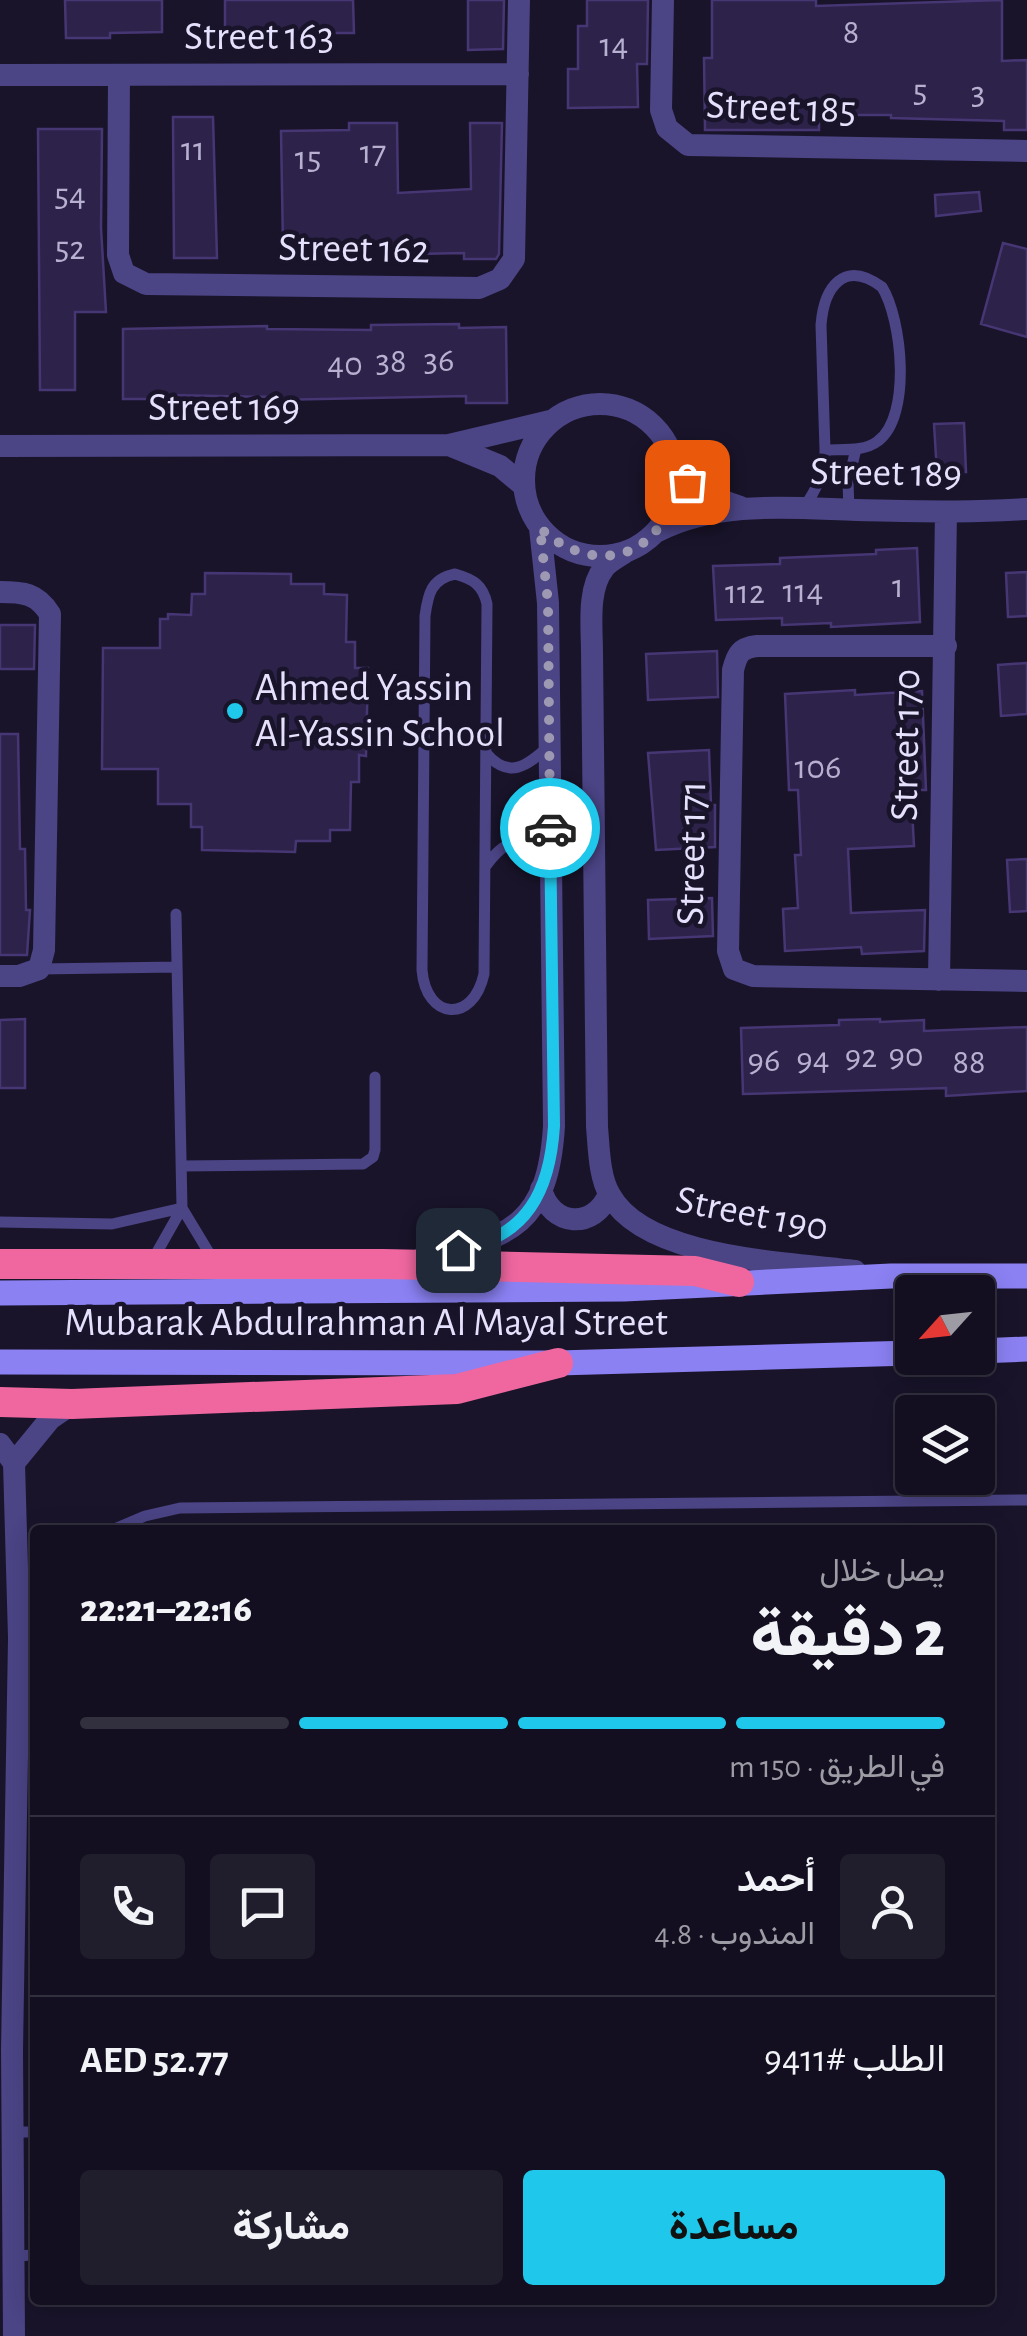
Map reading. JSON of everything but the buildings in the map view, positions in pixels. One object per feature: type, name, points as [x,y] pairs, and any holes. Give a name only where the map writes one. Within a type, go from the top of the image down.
[{"type":"highway","points":[[0,1264],[383,1264],[695,1271],[738,1282]]},
{"type":"highway","points":[[0,1402],[72,1404],[457,1389],[558,1363]]},
{"type":"main road","name":"Mubarak Abdulrahman Al Mayal Street","points":[[0,1293],[624,1289],[891,1276],[1027,1276]]},
{"type":"main road","points":[[995,1350],[1027,1349]]},
{"type":"main road","name":"Mubarak Abdulrahman Al Mayal Street","points":[[0,1362],[558,1363],[895,1353]]},
{"type":"street","name":"Street 162","points":[[118,75],[118,254],[124,272],[146,284],[480,288],[500,279],[514,259],[520,0]]},
{"type":"street","name":"Street 185","points":[[662,0],[661,110],[667,128],[688,145],[1027,152]]},
{"type":"street","name":"Street 163","points":[[0,75],[518,74]]},
{"type":"street","points":[[541,1189],[550,1209],[568,1220],[598,1212],[608,1194],[597,1127],[593,600],[604,566],[655,533],[669,514],[676,491],[675,468],[668,446],[655,426],[637,412],[615,405],[592,404],[570,409],[550,421],[535,439],[525,462],[524,486],[529,508],[540,528],[578,554],[624,553]]},
{"type":"street","name":"Street 169","points":[[0,446],[448,445],[550,421]]},
{"type":"street","name":"Street 169","points":[[448,445],[500,466],[524,486]]},
{"type":"street","name":"Street 189","points":[[675,468],[703,494],[744,508]]},
{"type":"street","name":"Street 189","points":[[655,533],[679,520],[744,508],[1027,510]]},
{"type":"street","name":"Street 170","points":[[939,980],[946,512]]},
{"type":"street","points":[[383,1264],[493,1240],[522,1220],[541,1189],[551,1158],[554,1126],[548,603],[540,528]]},
{"type":"street","points":[[0,592],[26,592],[43,602],[50,614],[44,950],[39,969],[19,976],[0,976]]},
{"type":"street","name":"Street 171","points":[[946,646],[757,646],[739,652],[733,670],[728,951],[734,969],[753,976],[1027,982]]},
{"type":"street","name":"Street 190","points":[[608,1194],[634,1222],[683,1246],[891,1276]]},
{"type":"street","points":[[14,1463],[50,1419],[72,1404]]},
{"type":"street","points":[[0,1444],[14,1463],[19,1638],[6,2050],[24,2132],[24,2255],[14,2336]]},
{"type":"lane","points":[[803,509],[822,476],[826,450],[822,306],[828,292],[848,276],[872,280],[882,287],[897,320],[900,400],[887,434],[876,444],[826,450]]},
{"type":"lane","points":[[848,510],[848,482],[856,449]]},
{"type":"lane","points":[[455,574],[477,583],[487,604],[486,753],[482,987],[466,1007],[444,1009],[428,994],[422,970],[425,616],[432,586],[442,577],[455,574]]},
{"type":"lane","points":[[486,753],[496,765],[520,767],[550,745]]},
{"type":"lane","points":[[485,867],[495,853],[518,841],[531,843],[550,862]]},
{"type":"lane","points":[[150,1264],[182,1208],[176,914]]},
{"type":"lane","points":[[39,969],[177,967]]},
{"type":"lane","points":[[182,1166],[362,1164],[374,1157],[376,1150],[375,1077]]},
{"type":"lane","points":[[0,1222],[112,1224],[182,1208]]},
{"type":"lane","points":[[182,1208],[216,1264]]},
{"type":"lane","points":[[124,1525],[180,1508],[1027,1500]]},
{"type":"lane","points":[[19,1638],[30,1617]]},
{"type":"way so far","points":[[550,828],[548,603],[540,528],[578,554],[624,553],[655,533],[669,514],[676,491],[675,468],[687,482]]},
{"type":"place","name":"Ahmed Yassin Al-Yassin School","points":[[235,711]]},
{"type":"route","points":[[458,1250],[493,1240],[522,1220],[541,1189],[551,1158],[554,1126],[550,828]]}]
